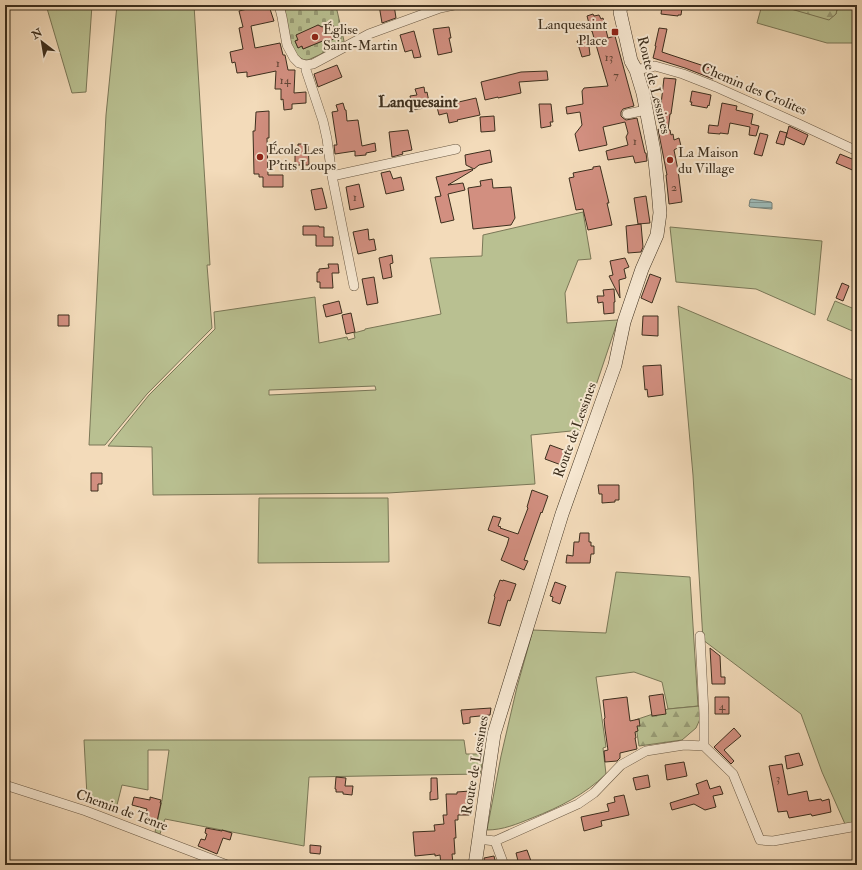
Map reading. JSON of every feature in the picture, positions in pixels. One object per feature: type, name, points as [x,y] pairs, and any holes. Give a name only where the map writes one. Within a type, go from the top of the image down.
[{"type":"main road","name":"Route de Lessines","points":[[475,865],[494,734],[565,507],[615,365],[624,322],[642,269],[657,235],[660,213],[654,150],[643,93],[636,70],[631,61],[620,12],[621,5]]},
{"type":"street","points":[[278,5],[282,17],[287,45],[294,58],[300,63],[306,65],[313,64],[369,34],[440,8],[454,5]]},
{"type":"street","points":[[306,65],[306,70],[323,121],[327,139],[332,176],[354,286]]},
{"type":"street","name":"Chemin des Crolites","points":[[636,70],[655,66],[683,74],[730,93],[857,151]]},
{"type":"street","points":[[627,114],[646,110]]},
{"type":"street","points":[[332,176],[456,149]]},
{"type":"street","points":[[700,636],[704,746]]},
{"type":"street","points":[[478,839],[495,841],[578,804],[594,793],[621,765],[646,751],[684,745],[704,746],[733,774],[760,840],[773,841],[857,826]]},
{"type":"street","name":"Chemin de Tenre","points":[[5,785],[86,811],[227,865]]},
{"type":"street","points":[[495,841],[504,865]]},
{"type":"green space","points":[[46,5],[92,5],[86,92],[72,93]]},
{"type":"green space","points":[[117,5],[194,5],[210,265],[207,265],[212,328],[147,394],[105,445],[89,445],[106,115]]},
{"type":"green space","points":[[285,5],[318,5],[319,8],[336,6],[344,41],[319,55],[308,60],[304,60],[297,56],[291,45],[283,7]],"holes":[[[330,24],[333,25],[335,29],[332,33],[334,39],[326,42],[325,40],[303,49],[301,46],[298,48],[295,41],[318,25],[322,27]]]},
{"type":"green space","points":[[762,5],[777,5],[829,19],[836,14],[838,5],[857,5],[857,43],[827,43],[757,23]]},
{"type":"green space","points":[[777,5],[838,5],[836,14],[829,20]]},
{"type":"green space","points":[[583,212],[591,259],[578,260],[565,293],[567,323],[618,320],[581,430],[531,435],[535,484],[388,493],[153,495],[152,447],[108,446],[149,395],[215,329],[214,312],[315,297],[319,343],[347,337],[348,340],[355,338],[354,333],[365,329],[441,314],[430,258],[482,256],[483,235]],"holes":[[[375,386],[376,390],[269,395],[269,390]]]},
{"type":"green space","points":[[670,227],[822,241],[815,315],[756,289],[676,282]]},
{"type":"green space","points":[[835,301],[857,310],[857,333],[827,320]]},
{"type":"green space","points":[[678,306],[857,382],[857,822],[845,824],[822,772],[801,714],[703,640],[693,475]]},
{"type":"green space","points":[[259,498],[388,498],[389,562],[258,563]]},
{"type":"green space","points":[[616,572],[690,577],[698,706],[668,709],[662,682],[634,672],[596,677],[606,747],[603,748],[606,774],[571,800],[552,809],[510,826],[487,830],[501,756],[517,687],[533,630],[606,633]]},
{"type":"green space","points":[[700,706],[700,719],[696,728],[682,740],[639,746],[635,720],[668,709]]},
{"type":"green space","points":[[84,740],[464,740],[466,754],[484,754],[480,774],[309,777],[304,846],[165,819],[160,834],[155,832],[162,800],[169,750],[148,750],[148,790],[122,785],[115,813],[87,796]]},
{"type":"water","points":[[751,199],[771,202],[772,209],[750,207]]},
{"type":"building","points":[[379,5],[394,5],[396,18],[382,23]]},
{"type":"building","points":[[260,6],[270,9],[274,21],[251,26],[255,48],[280,43],[283,55],[285,55],[288,70],[295,70],[294,93],[306,92],[306,103],[292,104],[292,109],[284,110],[283,99],[281,100],[281,89],[275,89],[276,71],[247,77],[247,72],[237,73],[235,62],[232,63],[230,52],[243,49],[239,28],[243,27],[239,11]]},
{"type":"building","points":[[662,6],[682,8],[681,15],[661,14]]},
{"type":"building","points":[[593,14],[594,16],[599,15],[601,19],[603,18],[608,38],[615,36],[634,106],[623,109],[621,116],[626,120],[637,118],[647,161],[635,163],[633,156],[608,160],[606,151],[628,145],[626,137],[628,133],[625,122],[603,127],[607,145],[579,151],[575,134],[582,125],[580,112],[567,114],[566,107],[583,104],[582,91],[584,88],[608,86],[587,16]]},
{"type":"building","name":"Église Saint-Martin","points":[[330,24],[333,25],[335,29],[333,35],[334,39],[326,42],[325,40],[303,49],[302,46],[298,48],[295,41],[298,40],[296,35],[318,25],[322,27]]},
{"type":"building","points":[[449,27],[451,38],[449,38],[452,52],[438,55],[433,29]]},
{"type":"building","points":[[659,28],[667,29],[662,52],[716,70],[713,79],[653,58]]},
{"type":"building","points":[[414,31],[421,57],[414,58],[412,50],[405,52],[400,35]]},
{"type":"building","points":[[588,38],[590,55],[582,57],[577,41]]},
{"type":"building","points":[[337,65],[342,77],[318,87],[314,74]]},
{"type":"building","points":[[547,71],[548,80],[519,82],[521,93],[485,100],[481,82],[521,72]]},
{"type":"building","points":[[664,78],[676,79],[668,130],[670,130],[671,135],[673,134],[674,140],[679,138],[681,146],[674,150],[682,202],[669,204],[667,175],[658,129],[660,129],[663,113],[660,113]]},
{"type":"building","points":[[424,87],[425,93],[427,92],[430,107],[413,110],[410,96],[417,95],[415,89]]},
{"type":"building","points":[[692,91],[711,95],[709,106],[708,105],[707,108],[691,105],[692,102],[690,102]]},
{"type":"building","points":[[476,98],[480,115],[449,123],[447,113],[439,115],[437,107]]},
{"type":"building","points":[[343,103],[346,110],[347,121],[358,120],[362,146],[375,143],[376,151],[366,153],[366,155],[355,156],[355,151],[335,154],[334,145],[337,145],[332,112],[338,111],[336,105]]},
{"type":"building","points":[[722,103],[737,106],[736,110],[753,114],[751,124],[759,126],[756,136],[749,135],[750,127],[730,123],[728,134],[708,133],[709,125],[718,126]]},
{"type":"building","points":[[539,104],[551,104],[553,122],[550,122],[551,126],[541,128]]},
{"type":"building","points":[[269,111],[269,138],[267,138],[268,175],[283,175],[283,187],[263,187],[263,177],[259,177],[259,174],[254,174],[253,131],[255,131],[256,112]]},
{"type":"building","points":[[494,116],[495,131],[481,132],[480,117]]},
{"type":"building","points":[[789,126],[808,135],[804,145],[786,137]]},
{"type":"building","points":[[408,130],[412,150],[402,152],[403,154],[392,157],[389,132]]},
{"type":"building","points":[[780,131],[787,133],[784,145],[776,143]]},
{"type":"building","points":[[760,133],[768,135],[762,156],[754,154]]},
{"type":"building","points":[[298,144],[308,144],[309,165],[295,165],[295,150],[298,150]]},
{"type":"building","points":[[490,150],[492,162],[479,165],[474,169],[466,165],[465,155]]},
{"type":"building","points":[[840,154],[857,161],[857,172],[836,163]]},
{"type":"building","points":[[600,166],[609,203],[607,203],[612,225],[588,230],[583,209],[576,210],[569,178],[574,177],[573,173]]},
{"type":"building","points":[[473,170],[448,185],[463,183],[465,190],[448,194],[454,220],[441,223],[435,197],[441,196],[436,177]]},
{"type":"building","points":[[390,171],[393,179],[401,177],[404,190],[386,194],[381,173]]},
{"type":"building","points":[[492,179],[493,188],[511,187],[515,218],[511,225],[473,229],[468,188],[481,186],[480,181]]},
{"type":"building","points":[[359,184],[364,207],[350,210],[346,187]]},
{"type":"building","points":[[322,188],[327,208],[315,210],[311,190]]},
{"type":"building","points":[[646,196],[650,223],[638,224],[634,198]]},
{"type":"building","points":[[641,224],[643,247],[641,252],[628,253],[626,226]]},
{"type":"building","points":[[303,226],[324,227],[324,237],[333,237],[333,246],[316,246],[316,235],[303,235]]},
{"type":"building","points":[[368,229],[369,240],[374,239],[376,250],[358,254],[353,232]]},
{"type":"building","points":[[392,255],[393,263],[390,264],[392,277],[383,279],[379,258]]},
{"type":"building","points":[[625,258],[629,267],[624,269],[626,278],[619,280],[620,298],[609,276],[613,275],[610,261]]},
{"type":"building","points":[[328,264],[338,264],[339,273],[332,273],[333,288],[320,288],[320,282],[317,282],[317,272],[319,272],[319,269],[329,268]]},
{"type":"building","points":[[650,274],[661,278],[652,303],[641,298]]},
{"type":"building","points":[[374,277],[378,303],[367,305],[362,279]]},
{"type":"building","points":[[842,283],[849,286],[843,301],[836,298]]},
{"type":"building","points":[[614,289],[614,313],[604,314],[603,302],[598,303],[597,296],[604,296],[603,290]]},
{"type":"building","points":[[339,301],[342,313],[326,317],[323,305]]},
{"type":"building","points":[[351,313],[355,332],[346,334],[342,315]]},
{"type":"building","points":[[58,315],[69,315],[69,326],[58,326]]},
{"type":"building","points":[[643,316],[658,316],[658,336],[642,335]]},
{"type":"building","points":[[661,365],[663,395],[648,397],[647,389],[645,390],[643,366]]},
{"type":"building","points":[[550,445],[569,452],[564,466],[545,459]]},
{"type":"building","points":[[91,473],[102,473],[102,484],[98,484],[98,491],[91,491]]},
{"type":"building","points":[[598,485],[619,485],[619,500],[615,500],[615,502],[602,503],[602,494],[599,494]]},
{"type":"building","points":[[532,490],[548,496],[524,560],[528,561],[524,570],[501,560],[509,538],[488,530],[493,516],[501,518],[498,526],[501,527],[500,528],[518,534],[528,508]]},
{"type":"building","points":[[580,533],[589,533],[589,542],[591,542],[591,546],[594,546],[594,554],[591,554],[590,563],[566,563],[567,555],[573,556],[574,542],[579,542]]},
{"type":"building","points":[[500,580],[516,584],[510,601],[508,600],[500,626],[488,623],[494,596]]},
{"type":"building","points":[[555,582],[566,586],[560,604],[552,601],[553,597],[550,596]]},
{"type":"building","points":[[710,648],[720,656],[721,677],[725,677],[725,684],[712,684]]},
{"type":"building","points":[[663,694],[666,714],[652,716],[649,696]]},
{"type":"building","points":[[627,697],[630,721],[639,719],[640,726],[637,726],[638,731],[635,732],[637,749],[620,753],[620,758],[617,761],[605,762],[604,751],[608,750],[603,700]]},
{"type":"building","points":[[715,697],[729,697],[729,714],[715,714]]},
{"type":"building","points":[[491,708],[490,715],[470,717],[470,723],[463,724],[461,710]]},
{"type":"building","points":[[734,728],[741,736],[724,750],[734,761],[731,764],[714,747]]},
{"type":"building","points":[[799,753],[803,765],[787,769],[785,756]]},
{"type":"building","points":[[684,762],[687,776],[667,780],[665,765]]},
{"type":"building","points":[[782,764],[788,795],[807,791],[809,801],[821,799],[822,801],[829,799],[831,812],[812,816],[811,814],[789,818],[787,811],[778,812],[769,766]]},
{"type":"building","points":[[648,775],[650,787],[636,790],[633,778]]},
{"type":"building","points":[[336,777],[346,778],[345,786],[353,786],[352,795],[343,794],[343,792],[336,792]]},
{"type":"building","points":[[431,778],[437,778],[438,799],[430,800]]},
{"type":"building","points":[[707,780],[710,789],[720,786],[723,794],[713,796],[716,807],[705,810],[694,804],[672,810],[670,803],[699,794],[696,784]]},
{"type":"building","points":[[470,791],[471,815],[458,815],[458,820],[455,820],[456,838],[454,838],[455,854],[452,854],[453,864],[441,865],[440,855],[415,856],[413,832],[435,831],[434,825],[444,824],[443,815],[447,815],[446,794],[457,794],[457,792]]},
{"type":"building","points":[[624,795],[629,815],[601,821],[602,826],[584,831],[581,817],[609,811],[607,804],[615,802],[614,797]]},
{"type":"building","points":[[134,797],[150,800],[150,797],[161,800],[156,826],[144,824],[147,809],[132,805]]},
{"type":"building","points":[[206,828],[232,833],[230,840],[223,838],[217,854],[198,846],[201,839],[205,840],[207,834],[205,833]]},
{"type":"building","points":[[310,845],[321,846],[320,854],[310,853]]},
{"type":"building","points":[[527,850],[531,861],[529,861],[530,865],[519,865],[516,853]]},
{"type":"building","points":[[494,856],[496,864],[485,865],[484,858]]},
{"type":"place","name":"Lanquesaint Place","points":[[615,32]]},
{"type":"place","name":"Église Saint-Martin","points":[[315,37]]},
{"type":"place","name":"École Les P'tits Loups","points":[[260,157]]},
{"type":"place","name":"La Maison du Village","points":[[670,160]]},
{"type":"district","name":"Lanquesaint","points":[[418,102]]}]
